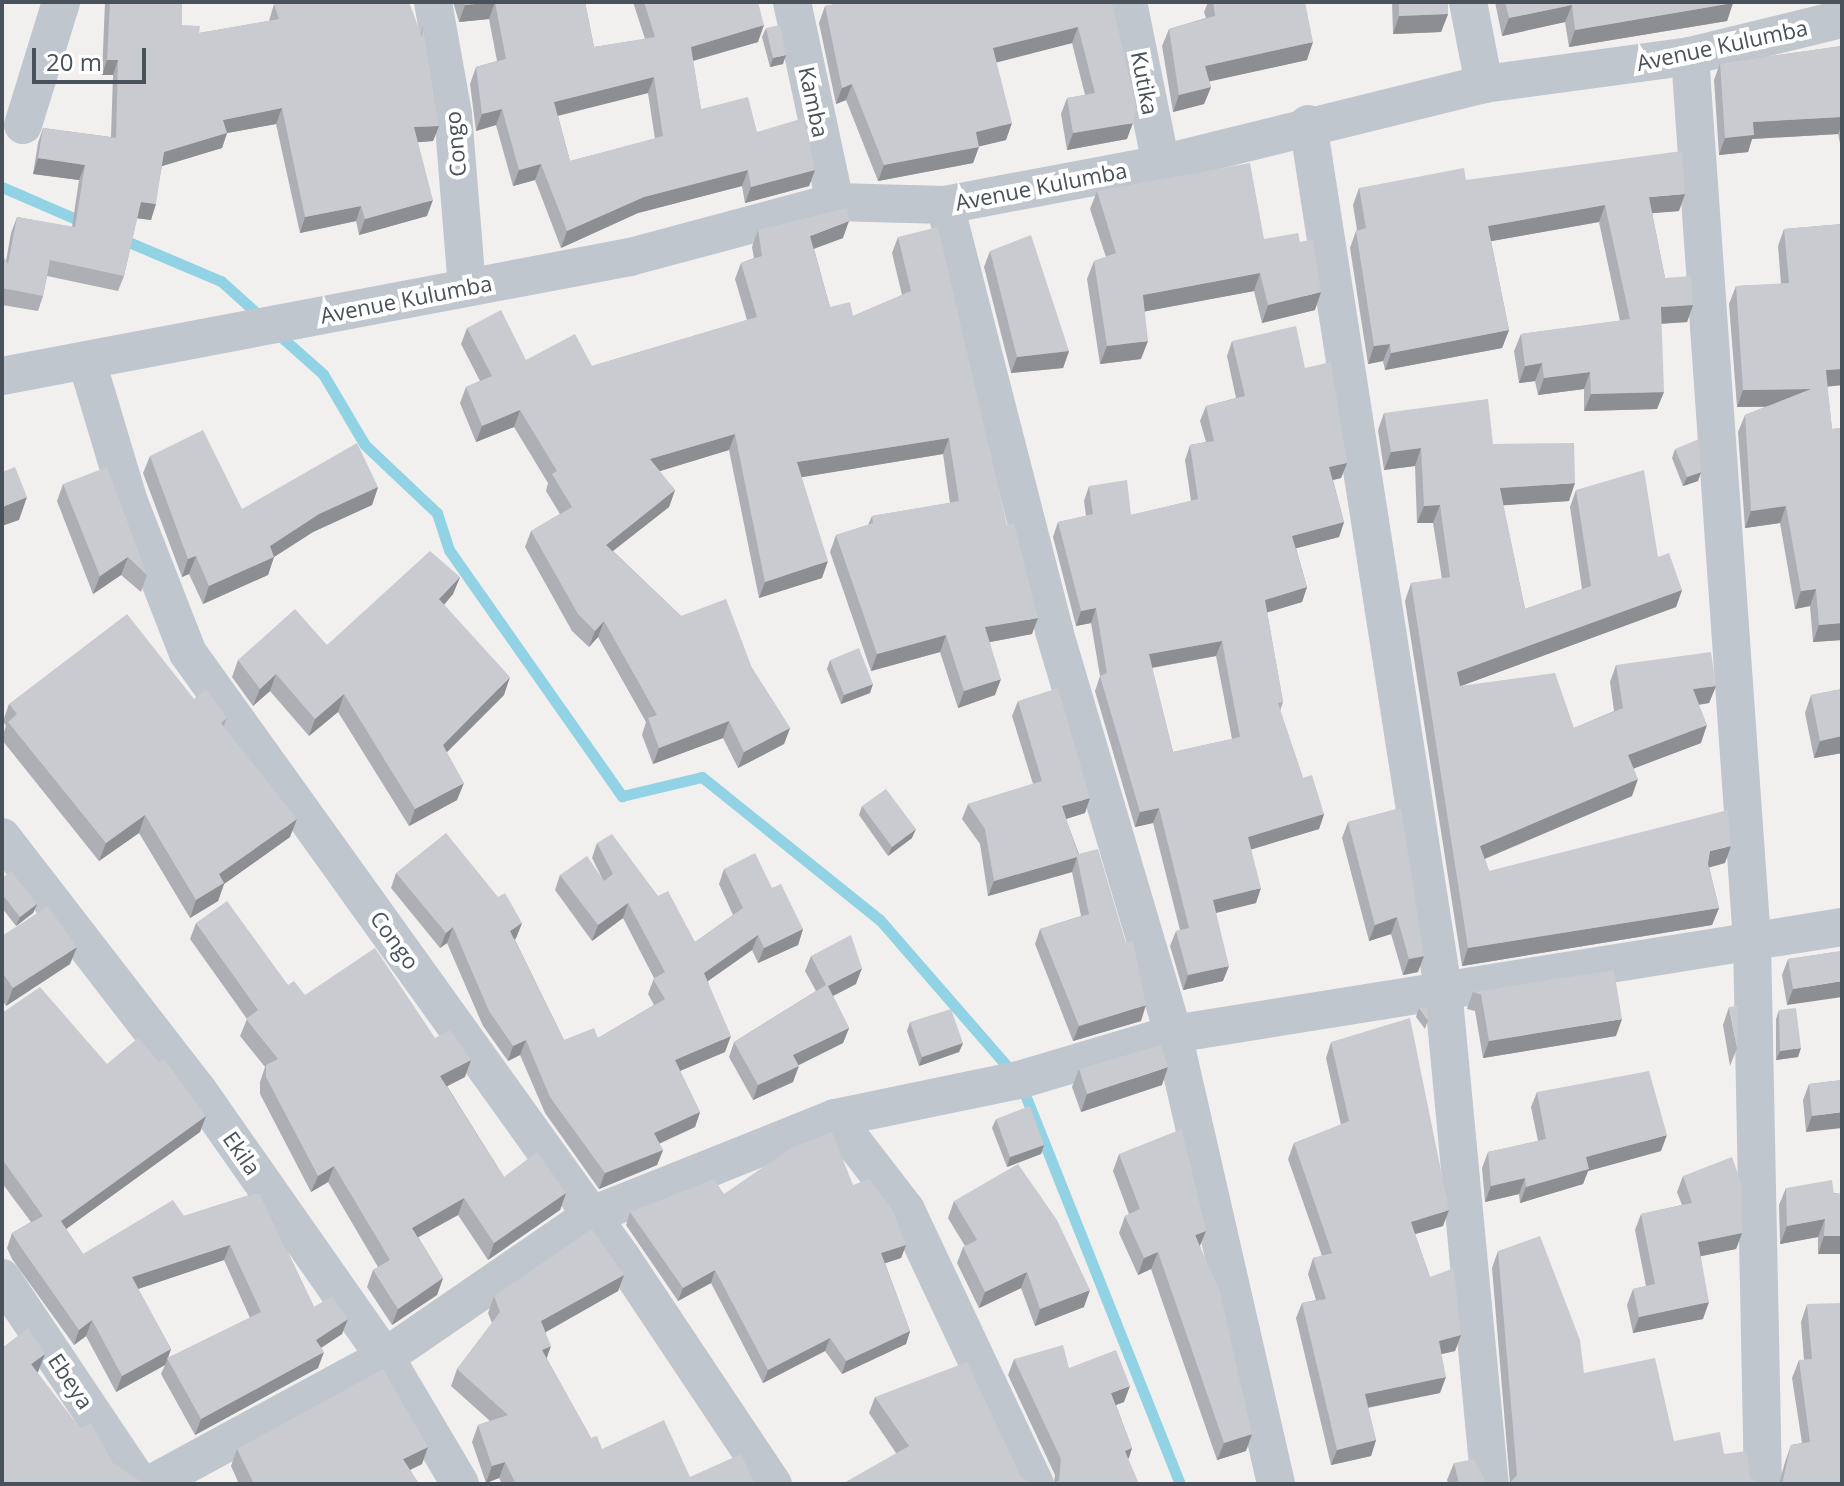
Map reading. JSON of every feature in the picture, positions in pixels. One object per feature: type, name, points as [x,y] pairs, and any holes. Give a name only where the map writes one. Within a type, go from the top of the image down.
[{"type":"street","points":[[23,125],[61,2]]},
{"type":"street","name":"Congo","points":[[433,2],[453,114],[467,287]]},
{"type":"street","name":"Kamba","points":[[792,2],[835,202]]},
{"type":"street","name":"Kutika","points":[[1128,2],[1161,164]]},
{"type":"street","points":[[1468,2],[1484,84]]},
{"type":"street","name":"Avenue Kulumba","points":[[2,376],[630,257],[835,202],[945,205],[1161,164],[1308,124],[1484,84],[1690,56],[1767,18],[1842,19]]},
{"type":"street","points":[[1690,56],[1752,941],[1763,1484]]},
{"type":"street","points":[[1308,124],[1443,989],[1490,1484]]},
{"type":"street","points":[[945,205],[1054,631],[1173,1034],[1276,1484]]},
{"type":"street","name":"Congo","points":[[87,362],[129,502],[188,653],[590,1216],[773,1484]]},
{"type":"street","name":"Ekila","points":[[2,837],[197,1089],[385,1357],[460,1484]]},
{"type":"street","points":[[151,1484],[385,1357],[590,1216],[835,1118],[1019,1080],[1173,1034],[1842,927]]},
{"type":"street","points":[[835,1118],[906,1210],[1035,1484]]},
{"type":"street","name":"Ebeya","points":[[2,1278],[140,1484]]},
{"type":"building","points":[[110,2],[182,2],[182,25],[200,26],[199,33],[279,19],[274,4],[281,2],[409,2],[422,37],[423,26],[439,126],[414,127],[433,200],[365,219],[361,206],[305,217],[282,108],[223,120],[227,133],[164,152],[156,204],[141,202],[124,276],[50,260],[43,296],[2,288],[2,255],[8,264],[17,217],[75,227],[85,165],[38,158],[43,128],[116,138],[118,60],[107,60]]},
{"type":"building","points":[[464,2],[495,2],[465,5]]},
{"type":"building","points":[[495,2],[585,2],[594,47],[655,37],[644,2],[758,2],[764,25],[691,47],[701,109],[748,97],[757,132],[804,118],[815,170],[751,187],[748,170],[644,197],[567,231],[541,164],[519,170],[502,109],[482,114],[476,67],[506,59]],"holes":[[[654,77],[663,136],[570,161],[554,102]]]},
{"type":"building","points":[[842,2],[1112,2],[1136,107],[1133,123],[1073,133],[1067,98],[1095,93],[1078,27],[993,48],[1012,123],[976,132],[979,147],[884,165],[852,84],[842,88],[825,6]]},
{"type":"building","points":[[1213,2],[1305,2],[1313,42],[1205,66],[1211,87],[1179,95],[1169,29],[1215,16]]},
{"type":"building","points":[[1399,2],[1448,2],[1448,14],[1399,16]]},
{"type":"building","points":[[1505,2],[1733,3],[1575,30],[1572,5],[1509,18]]},
{"type":"building","points":[[780,25],[786,55],[773,58],[766,28]]},
{"type":"building","points":[[1842,46],[1842,117],[1753,122],[1754,135],[1725,138],[1720,63]]},
{"type":"building","points":[[1682,151],[1685,194],[1649,197],[1665,278],[1691,276],[1693,305],[1661,307],[1664,392],[1591,394],[1590,372],[1544,378],[1542,363],[1525,366],[1521,334],[1630,319],[1605,205],[1488,226],[1509,330],[1391,353],[1390,344],[1374,346],[1356,231],[1366,228],[1359,188],[1464,168],[1466,180]]},
{"type":"building","points":[[1250,163],[1264,239],[1298,233],[1300,242],[1313,239],[1321,292],[1268,305],[1260,273],[1143,295],[1148,341],[1107,346],[1094,261],[1116,253],[1097,191]]},
{"type":"building","points":[[847,208],[849,221],[810,236],[830,307],[850,302],[853,316],[911,291],[898,237],[938,227],[1007,525],[1014,523],[1038,618],[985,627],[1001,679],[964,691],[946,635],[877,654],[836,535],[873,523],[872,516],[959,501],[949,438],[797,462],[828,561],[765,582],[735,434],[650,459],[675,490],[606,545],[681,616],[726,599],[752,668],[790,728],[744,752],[729,721],[659,748],[648,718],[657,715],[604,621],[595,631],[578,614],[531,531],[572,507],[552,474],[557,471],[520,410],[482,426],[466,387],[492,376],[467,328],[501,310],[526,360],[575,334],[592,366],[757,317],[741,263],[762,256],[758,230]]},
{"type":"building","points":[[1842,224],[1842,369],[1826,370],[1832,429],[1842,428],[1842,623],[1819,625],[1816,589],[1801,591],[1786,506],[1751,511],[1745,415],[1811,389],[1743,390],[1736,286],[1789,283],[1784,229]]},
{"type":"building","points":[[1031,235],[1069,351],[1017,357],[990,251]]},
{"type":"building","points":[[1296,326],[1305,368],[1331,362],[1347,463],[1329,467],[1344,522],[1292,536],[1307,587],[1265,600],[1283,702],[1278,703],[1303,778],[1312,775],[1324,814],[1248,837],[1261,888],[1213,900],[1229,966],[1188,975],[1176,931],[1189,928],[1159,808],[1140,812],[1100,676],[1107,673],[1096,608],[1081,611],[1058,522],[1093,514],[1089,486],[1127,480],[1131,515],[1198,499],[1190,445],[1214,441],[1206,406],[1245,396],[1232,341]],"holes":[[[1222,641],[1240,737],[1173,752],[1149,654]]]},
{"type":"building","points":[[1488,399],[1493,444],[1574,443],[1575,483],[1500,488],[1525,609],[1591,586],[1576,490],[1644,470],[1658,557],[1669,553],[1682,590],[1457,672],[1460,686],[1555,673],[1574,728],[1623,708],[1616,665],[1711,652],[1716,686],[1693,689],[1707,725],[1628,755],[1638,779],[1480,846],[1489,871],[1728,810],[1731,846],[1710,851],[1708,864],[1719,908],[1468,948],[1411,583],[1450,577],[1440,505],[1424,506],[1421,448],[1391,452],[1384,413]]},
{"type":"building","points":[[203,430],[242,509],[357,443],[378,487],[319,514],[270,546],[274,557],[209,586],[196,556],[188,559],[150,456]]},
{"type":"building","points":[[1699,439],[1701,472],[1687,477],[1675,449]]},
{"type":"building","points":[[15,467],[27,497],[2,507],[2,472]]},
{"type":"building","points":[[107,467],[147,575],[128,557],[100,576],[63,484]]},
{"type":"building","points":[[430,551],[460,577],[439,599],[510,677],[443,745],[464,783],[415,809],[344,694],[315,719],[276,674],[260,689],[238,660],[295,609],[327,645]]},
{"type":"building","points":[[127,614],[194,699],[206,689],[227,718],[221,723],[297,819],[219,874],[224,883],[196,900],[145,815],[106,843],[8,722],[17,714],[9,704]]},
{"type":"building","points":[[859,648],[873,684],[844,695],[830,660]]},
{"type":"building","points":[[1058,688],[1090,798],[1062,806],[1078,854],[1098,849],[1126,943],[1133,941],[1146,1005],[1079,1026],[1040,929],[1089,914],[1077,857],[994,881],[985,829],[968,804],[1042,781],[1018,701]]},
{"type":"building","points":[[1842,689],[1842,736],[1820,741],[1811,695]]},
{"type":"building","points":[[886,789],[916,829],[892,847],[862,806]]},
{"type":"building","points":[[1401,808],[1424,956],[1409,959],[1397,917],[1375,925],[1348,822]]},
{"type":"building","points":[[446,833],[498,897],[505,893],[522,923],[510,931],[564,1040],[594,1028],[598,1038],[665,999],[653,979],[665,972],[628,903],[598,925],[560,875],[587,856],[604,881],[613,874],[597,843],[612,834],[658,896],[668,891],[695,942],[743,908],[724,869],[755,853],[772,888],[781,884],[803,929],[764,948],[758,935],[704,973],[731,1036],[675,1060],[700,1112],[654,1133],[663,1150],[605,1173],[550,1097],[526,1040],[513,1046],[489,1011],[453,927],[446,933],[396,873]]},
{"type":"building","points":[[11,871],[37,904],[20,917],[2,894],[2,878]]},
{"type":"building","points":[[227,901],[288,985],[294,981],[305,995],[375,948],[435,1038],[450,1030],[471,1060],[440,1076],[504,1177],[537,1152],[566,1193],[494,1243],[464,1198],[412,1228],[443,1278],[398,1309],[373,1270],[390,1260],[334,1166],[318,1176],[266,1077],[266,1065],[278,1059],[246,1019],[258,1010],[196,923]]},
{"type":"building","points":[[48,906],[77,947],[13,988],[2,972],[2,936]]},
{"type":"building","points":[[851,935],[862,968],[828,986],[849,1028],[793,1055],[799,1066],[758,1085],[734,1042],[826,985],[811,956]]},
{"type":"building","points":[[1842,951],[1842,981],[1793,989],[1788,959]]},
{"type":"building","points":[[1614,970],[1622,1019],[1489,1041],[1481,994],[1473,992]]},
{"type":"building","points":[[40,987],[107,1064],[138,1038],[159,1062],[164,1059],[206,1116],[61,1221],[83,1254],[173,1200],[184,1216],[259,1192],[314,1307],[332,1296],[348,1319],[316,1340],[324,1352],[201,1419],[167,1358],[261,1312],[230,1245],[132,1277],[171,1349],[122,1376],[92,1320],[79,1330],[12,1233],[43,1216],[2,1159],[2,1013]]},
{"type":"building","points":[[1738,1006],[1737,1048],[1729,1007]]},
{"type":"building","points":[[1427,1007],[1428,1020],[1419,1008]]},
{"type":"building","points":[[1796,1008],[1801,1048],[1780,1051],[1779,1010]]},
{"type":"building","points":[[951,1009],[963,1043],[922,1057],[910,1022]]},
{"type":"building","points":[[1410,1018],[1449,1210],[1411,1222],[1430,1277],[1454,1268],[1461,1335],[1439,1341],[1446,1377],[1365,1394],[1376,1440],[1337,1450],[1302,1303],[1326,1299],[1313,1258],[1332,1253],[1294,1143],[1349,1121],[1331,1042]]},
{"type":"building","points":[[1161,1045],[1168,1067],[1087,1094],[1079,1069]]},
{"type":"building","points":[[1649,1071],[1667,1135],[1586,1157],[1589,1169],[1526,1187],[1525,1178],[1491,1186],[1488,1152],[1546,1139],[1537,1092]]},
{"type":"building","points":[[1842,1080],[1842,1112],[1812,1116],[1809,1084]]},
{"type":"building","points":[[1030,1106],[1044,1145],[1010,1157],[996,1119]]},
{"type":"building","points":[[1182,1129],[1206,1231],[1195,1235],[1220,1292],[1252,1434],[1224,1443],[1158,1252],[1144,1258],[1125,1216],[1140,1209],[1119,1154]]},
{"type":"building","points":[[832,1132],[853,1185],[869,1179],[892,1209],[906,1245],[881,1253],[910,1331],[846,1361],[830,1338],[768,1370],[715,1270],[683,1288],[630,1212],[714,1179],[724,1194],[791,1148]]},
{"type":"building","points":[[1732,1157],[1741,1182],[1742,1233],[1698,1242],[1709,1302],[1639,1317],[1633,1289],[1655,1284],[1641,1214],[1692,1203],[1683,1176]]},
{"type":"building","points":[[1018,1164],[1057,1220],[1090,1290],[1040,1309],[1027,1272],[985,1292],[963,1247],[977,1240],[954,1201]]},
{"type":"building","points":[[1832,1180],[1834,1194],[1842,1194],[1842,1236],[1824,1236],[1825,1219],[1787,1226],[1786,1188]]},
{"type":"building","points":[[592,1229],[624,1275],[541,1321],[551,1346],[542,1350],[591,1438],[597,1436],[602,1449],[664,1420],[690,1477],[741,1454],[755,1484],[516,1484],[505,1462],[492,1466],[478,1425],[508,1415],[457,1369],[500,1312],[494,1296]]},
{"type":"building","points":[[1540,1236],[1580,1340],[1584,1373],[1655,1358],[1674,1441],[1720,1432],[1724,1454],[1747,1451],[1750,1477],[1757,1484],[1509,1484],[1517,1475],[1498,1251]]},
{"type":"building","points":[[1842,1303],[1842,1484],[1782,1484],[1791,1445],[1810,1442],[1799,1360],[1812,1359],[1807,1304]]},
{"type":"building","points":[[28,1328],[45,1354],[31,1364],[80,1428],[91,1423],[113,1463],[145,1484],[2,1484],[2,1348]]},
{"type":"building","points":[[1063,1345],[1069,1368],[1116,1350],[1130,1386],[1111,1393],[1132,1448],[1125,1451],[1139,1484],[1051,1484],[1059,1481],[1061,1459],[1014,1359]]},
{"type":"building","points":[[967,1362],[1021,1477],[1032,1484],[842,1484],[909,1446],[875,1397]]},
{"type":"building","points":[[383,1369],[428,1447],[403,1459],[419,1484],[254,1484],[237,1449]]},
{"type":"building","points":[[1474,1459],[1487,1484],[1459,1484],[1454,1463]]},
{"type":"waterway","points":[[2,187],[85,223]]},
{"type":"waterway","points":[[119,238],[221,281],[263,319]]},
{"type":"waterway","points":[[278,334],[323,374],[365,445],[437,513],[449,550],[622,796],[702,777],[880,920],[1013,1073]]},
{"type":"waterway","points":[[1022,1087],[1180,1484]]}]
